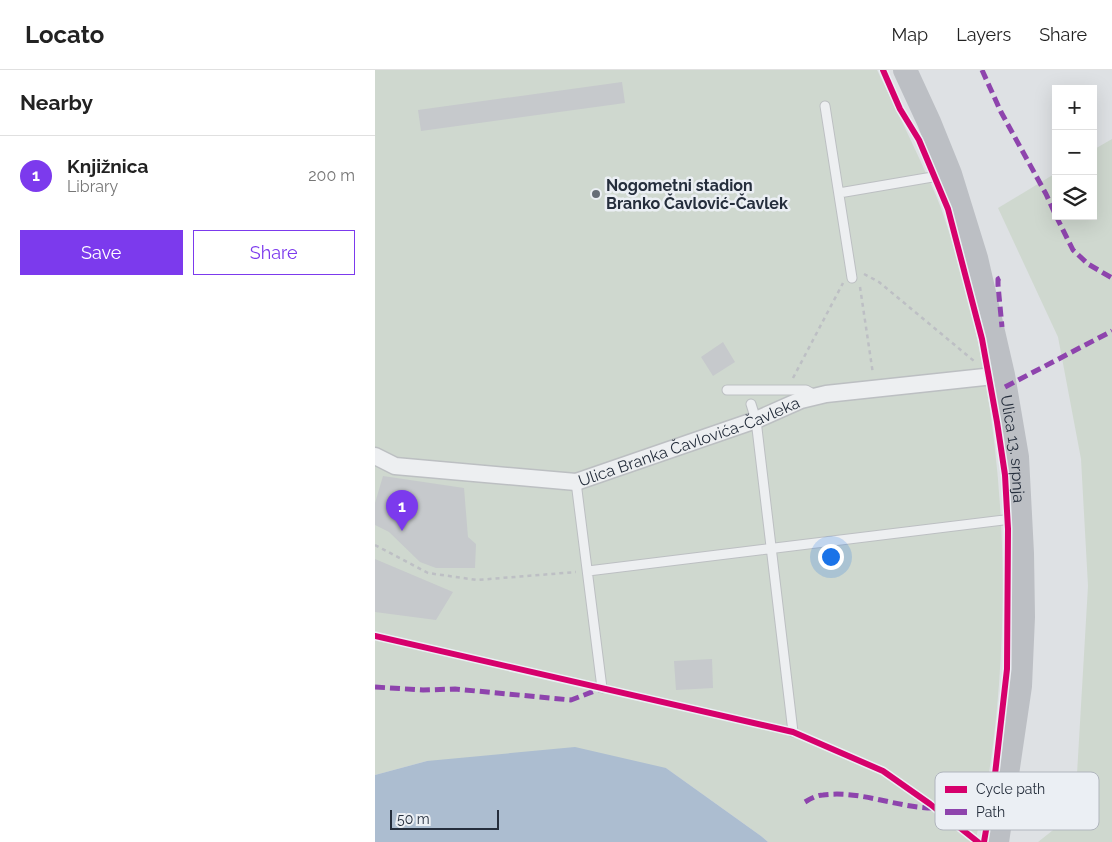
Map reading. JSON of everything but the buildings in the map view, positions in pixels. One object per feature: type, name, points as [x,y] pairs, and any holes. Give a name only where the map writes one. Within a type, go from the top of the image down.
[{"type":"street","name":"Ulica 13. srpnja","points":[[905,70],[950,174],[976,258],[1003,375],[1017,457],[1021,518],[1023,617],[1021,686],[1008,772]]},
{"type":"street","name":"Ulica Branka Čavlovića-Čavleka","points":[[375,456],[395,466],[576,482],[753,412],[818,396],[1003,375]]},
{"type":"lane","points":[[825,106],[855,277]]},
{"type":"lane","points":[[839,193],[950,174]]},
{"type":"lane","points":[[727,390],[806,390],[818,396]]},
{"type":"lane","points":[[753,412],[793,732]]},
{"type":"lane","points":[[576,482],[602,688]]},
{"type":"lane","points":[[587,571],[1021,518]]},
{"type":"path","points":[[790,384],[845,279],[864,276],[864,274],[879,282],[974,361]]},
{"type":"path","points":[[855,277],[873,374]]},
{"type":"path","points":[[375,545],[428,573],[477,580],[587,571]]},
{"type":"shaded area","points":[[375,70],[877,70],[941,208],[974,324],[986,383],[994,443],[1000,503],[1002,624],[999,684],[989,772],[935,772],[935,830],[978,830],[975,842],[768,842],[666,768],[427,761],[375,775]]},
{"type":"shaded area","points":[[1112,139],[1112,842],[1038,842],[1053,830],[1099,830],[1099,772],[1077,772],[1088,586],[1081,459],[1058,337],[998,208],[1052,175],[1052,220],[1097,220],[1097,148]]},
{"type":"water","points":[[575,747],[666,768],[768,842],[375,842],[375,775],[427,761]]},
{"type":"marked path","points":[[982,70],[1001,112],[1052,207]]},
{"type":"marked path","points":[[1058,220],[1073,250],[1088,264],[1112,278]]},
{"type":"marked path","points":[[1000,278],[998,279],[998,285],[1002,327]]},
{"type":"marked path","points":[[1005,387],[1112,331]]},
{"type":"marked path","points":[[375,687],[423,690],[455,689],[571,700],[600,689]]},
{"type":"marked path","points":[[805,802],[818,796],[837,794],[934,808]]},
{"type":"cycle path","points":[[883,70],[900,109],[919,140],[948,209],[982,339],[997,422],[1005,475],[1008,529],[1007,669],[995,772]]},
{"type":"cycle path","points":[[375,636],[793,732],[883,771],[935,808]]},
{"type":"cycle path","points":[[963,830],[978,842]]},
{"type":"cycle path","points":[[984,842],[986,830]]},
{"type":"place","name":"Nogometni stadion Branko Čavlović-Čavlek","points":[[596,194]]},
{"type":"place","name":"Knjižnica","points":[[402,531]]}]
